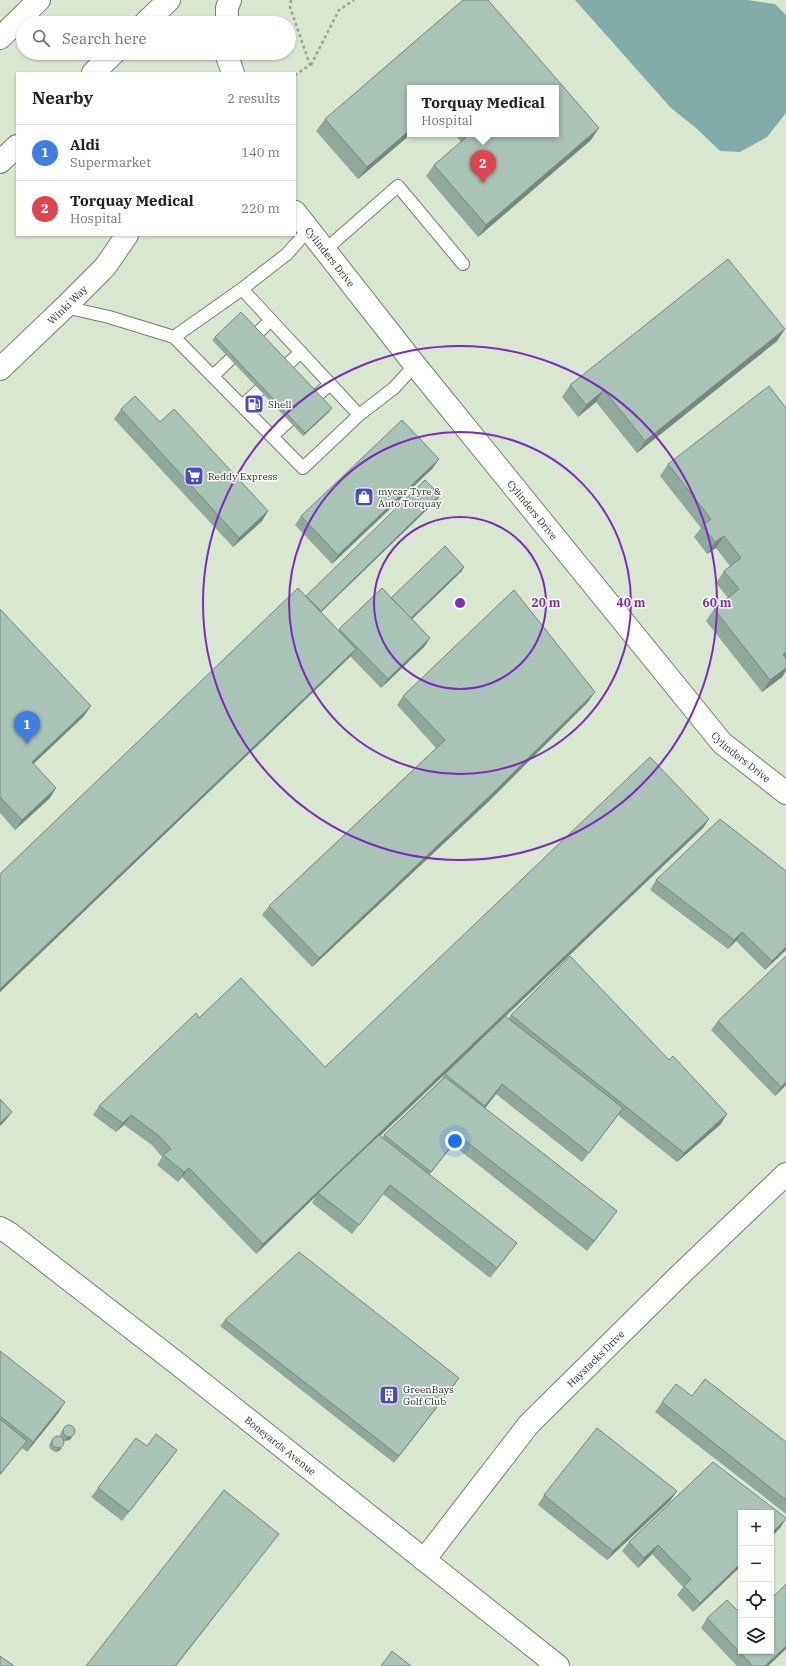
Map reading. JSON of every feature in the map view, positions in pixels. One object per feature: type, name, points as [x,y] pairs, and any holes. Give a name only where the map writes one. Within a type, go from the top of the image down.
[{"type":"street","points":[[23,16],[39,0]]},
{"type":"street","points":[[152,16],[169,0]]},
{"type":"street","points":[[227,16],[227,8],[230,0]]},
{"type":"street","points":[[0,38],[16,22]]},
{"type":"street","points":[[94,72],[107,60]]},
{"type":"street","points":[[228,60],[233,72]]},
{"type":"street","points":[[0,162],[16,147]]},
{"type":"street","name":"Cylinders Drive","points":[[296,213],[415,365],[722,743],[786,793]]},
{"type":"street","name":"Winki Way","points":[[0,369],[65,307],[105,266],[126,236]]},
{"type":"street","name":"Haystacks Drive","points":[[424,1560],[529,1424],[685,1270],[786,1174]]},
{"type":"street","name":"Boneyards Avenue","points":[[0,1228],[9,1233],[184,1369],[558,1666]]},
{"type":"lane","points":[[325,250],[398,186],[463,264]]},
{"type":"lane","points":[[174,337],[242,289],[287,254],[309,230]]},
{"type":"lane","points":[[242,289],[359,415]]},
{"type":"lane","points":[[65,307],[109,316],[174,337],[303,468],[359,415],[394,388],[415,365]]},
{"type":"lane","points":[[213,376],[271,320]]},
{"type":"lane","points":[[242,406],[301,352]]},
{"type":"lane","points":[[272,436],[330,384]]},
{"type":"path","points":[[291,0],[290,7],[293,16]]},
{"type":"path","points":[[296,74],[310,65],[339,10],[354,0]]},
{"type":"path","points":[[296,24],[310,65]]},
{"type":"water","points":[[575,0],[747,0],[775,4],[786,15],[786,113],[767,137],[740,152],[720,151],[696,128],[671,108]]},
{"type":"building","points":[[463,0],[488,0],[599,128],[486,225],[434,165],[467,137],[559,137],[559,85],[407,85],[407,133],[367,167],[325,119]]},
{"type":"building","points":[[728,259],[785,329],[645,441],[604,390],[586,405],[570,385]]},
{"type":"building","points":[[241,312],[332,408],[305,433],[215,337]]},
{"type":"building","points":[[769,386],[786,408],[786,652],[783,655],[786,659],[786,668],[770,680],[714,609],[739,589],[724,571],[741,558],[724,536],[715,542],[702,525],[711,519],[668,464]]},
{"type":"building","name":"Reddy Express","points":[[135,396],[160,422],[174,409],[268,511],[239,538],[121,409]]},
{"type":"building","name":"mycar Tyre & Auto Torquay","points":[[402,420],[439,459],[338,555],[301,516]]},
{"type":"building","points":[[425,480],[440,495],[321,611],[306,596]]},
{"type":"building","points":[[445,546],[464,567],[411,618],[391,598]]},
{"type":"building","points":[[298,588],[356,649],[0,989],[0,874]]},
{"type":"building","points":[[382,588],[430,638],[388,679],[339,629]]},
{"type":"building","points":[[514,590],[595,692],[494,792],[319,958],[269,906],[445,740],[403,696]]},
{"type":"building","points":[[0,609],[91,706],[32,762],[56,788],[22,820],[0,797]]},
{"type":"building","points":[[650,757],[709,819],[263,1244],[189,1168],[184,1172],[163,1155],[171,1149],[159,1136],[131,1115],[123,1123],[99,1106],[196,1013],[199,1018],[241,978],[325,1067]]},
{"type":"building","points":[[720,819],[786,871],[786,947],[772,961],[742,932],[734,940],[656,880]]},
{"type":"building","points":[[570,956],[669,1060],[673,1056],[727,1114],[684,1153],[511,1015]]},
{"type":"building","points":[[786,956],[786,1082],[781,1087],[718,1021]]},
{"type":"building","points":[[505,1016],[623,1108],[589,1153],[502,1084],[485,1106],[445,1074]]},
{"type":"building","points":[[445,1077],[617,1211],[594,1241],[459,1136],[431,1172],[384,1135]]},
{"type":"building","points":[[0,1099],[12,1112],[0,1123]]},
{"type":"building","points":[[379,1135],[517,1243],[497,1268],[390,1185],[359,1225],[318,1193]]},
{"type":"building","points":[[299,1252],[459,1378],[399,1456],[225,1320]]},
{"type":"building","points":[[0,1351],[65,1402],[33,1442],[0,1416]]},
{"type":"building","points":[[705,1379],[786,1442],[786,1500],[662,1402],[676,1384],[692,1396]]},
{"type":"building","points":[[0,1419],[27,1441],[0,1474]]},
{"type":"building","points":[[67,1425],[71,1425],[75,1431],[71,1437],[67,1437],[63,1433],[63,1429]]},
{"type":"building","points":[[597,1428],[677,1491],[613,1551],[544,1495]]},
{"type":"building","points":[[156,1434],[177,1450],[129,1512],[98,1488],[136,1438],[147,1446]]},
{"type":"building","points":[[56,1436],[60,1436],[64,1442],[60,1448],[56,1448],[52,1444],[52,1440]]},
{"type":"building","points":[[713,1462],[786,1518],[774,1531],[774,1510],[738,1510],[738,1566],[700,1603],[684,1586],[691,1579],[658,1545],[644,1558],[629,1542]]},
{"type":"building","points":[[224,1490],[279,1534],[175,1666],[86,1666]]},
{"type":"building","points":[[786,1584],[786,1646],[765,1666],[753,1666],[742,1654],[774,1654],[774,1596]]},
{"type":"building","points":[[727,1600],[738,1611],[738,1650],[707,1618]]},
{"type":"building","points":[[392,1651],[411,1666],[381,1666]]},
{"type":"building","points":[[0,1656],[14,1666],[0,1666]]},
{"type":"place","name":"Torquay Medical","points":[[483,183]]},
{"type":"place","name":"Shell","points":[[254,404]]},
{"type":"place","name":"Reddy Express","points":[[194,476]]},
{"type":"place","name":"mycar Tyre & Auto Torquay","points":[[364,497]]},
{"type":"place","name":"Aldi","points":[[27,744]]},
{"type":"place","name":"GreenBays Golf Club","points":[[389,1395]]}]
